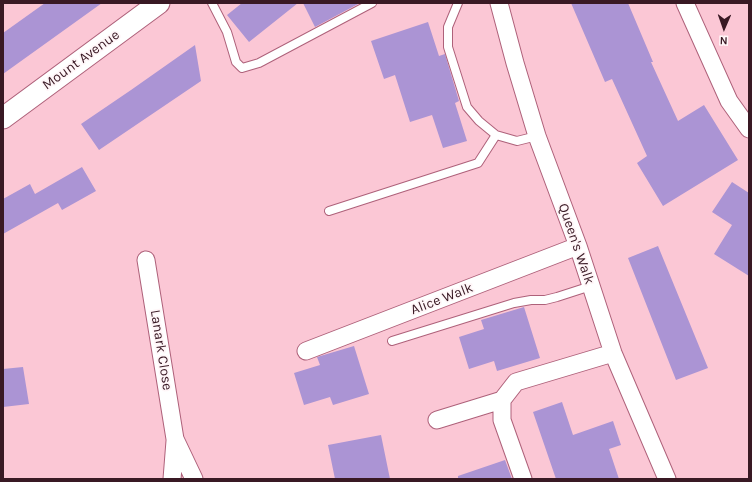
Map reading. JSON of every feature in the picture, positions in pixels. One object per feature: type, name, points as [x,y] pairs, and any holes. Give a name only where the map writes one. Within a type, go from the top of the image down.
[{"type":"street","name":"Mount Avenue","points":[[3,118],[159,3]]},
{"type":"street","name":"Queen's Walk","points":[[500,3],[515,63],[537,136],[578,246],[613,353],[667,479]]},
{"type":"street","points":[[684,3],[729,101],[749,129]]},
{"type":"street","name":"Alice Walk","points":[[306,351],[578,246]]},
{"type":"street","name":"Lanark Close","points":[[146,260],[175,439],[172,479]]},
{"type":"street","points":[[437,420],[502,400],[516,382],[613,353]]},
{"type":"street","points":[[502,400],[502,420],[523,479]]},
{"type":"street","name":"Lanark Close","points":[[175,439],[194,479]]},
{"type":"lane","points":[[212,3],[227,32],[236,62],[242,68],[259,63],[372,3]]},
{"type":"lane","points":[[458,3],[448,27],[448,47],[467,107],[479,121],[496,135],[518,141],[537,136]]},
{"type":"lane","points":[[329,211],[478,163],[496,135]]},
{"type":"lane","points":[[392,341],[514,303],[531,300],[545,300],[591,286]]},
{"type":"building","points":[[45,3],[102,3],[3,74],[3,33]]},
{"type":"building","points":[[242,3],[298,3],[249,42],[227,15]]},
{"type":"building","points":[[303,3],[360,3],[315,27]]},
{"type":"building","points":[[571,3],[628,3],[653,62],[651,62],[678,121],[704,105],[738,160],[663,206],[637,163],[647,156],[612,79],[605,82]]},
{"type":"building","points":[[428,22],[439,56],[445,54],[459,101],[455,103],[467,141],[443,148],[432,115],[410,122],[395,75],[384,79],[371,41]]},
{"type":"building","points":[[195,45],[201,81],[99,150],[81,124]]},
{"type":"building","points":[[82,167],[96,191],[62,210],[58,203],[3,234],[3,199],[30,184],[35,194]]},
{"type":"building","points":[[732,182],[749,193],[749,276],[714,254],[732,225],[712,212]]},
{"type":"building","points":[[658,246],[708,368],[676,380],[628,258]]},
{"type":"building","points":[[524,307],[540,358],[497,371],[494,361],[469,369],[459,337],[484,329],[481,320]]},
{"type":"building","points":[[354,346],[369,394],[333,405],[330,397],[304,405],[294,373],[320,365],[317,357]]},
{"type":"building","points":[[23,367],[29,404],[3,407],[3,369]]},
{"type":"building","points":[[562,402],[573,435],[613,421],[621,445],[609,449],[619,479],[556,479],[533,412]]},
{"type":"building","points":[[381,435],[390,479],[335,479],[328,445]]},
{"type":"building","points":[[505,460],[512,479],[458,479],[458,476]]}]
